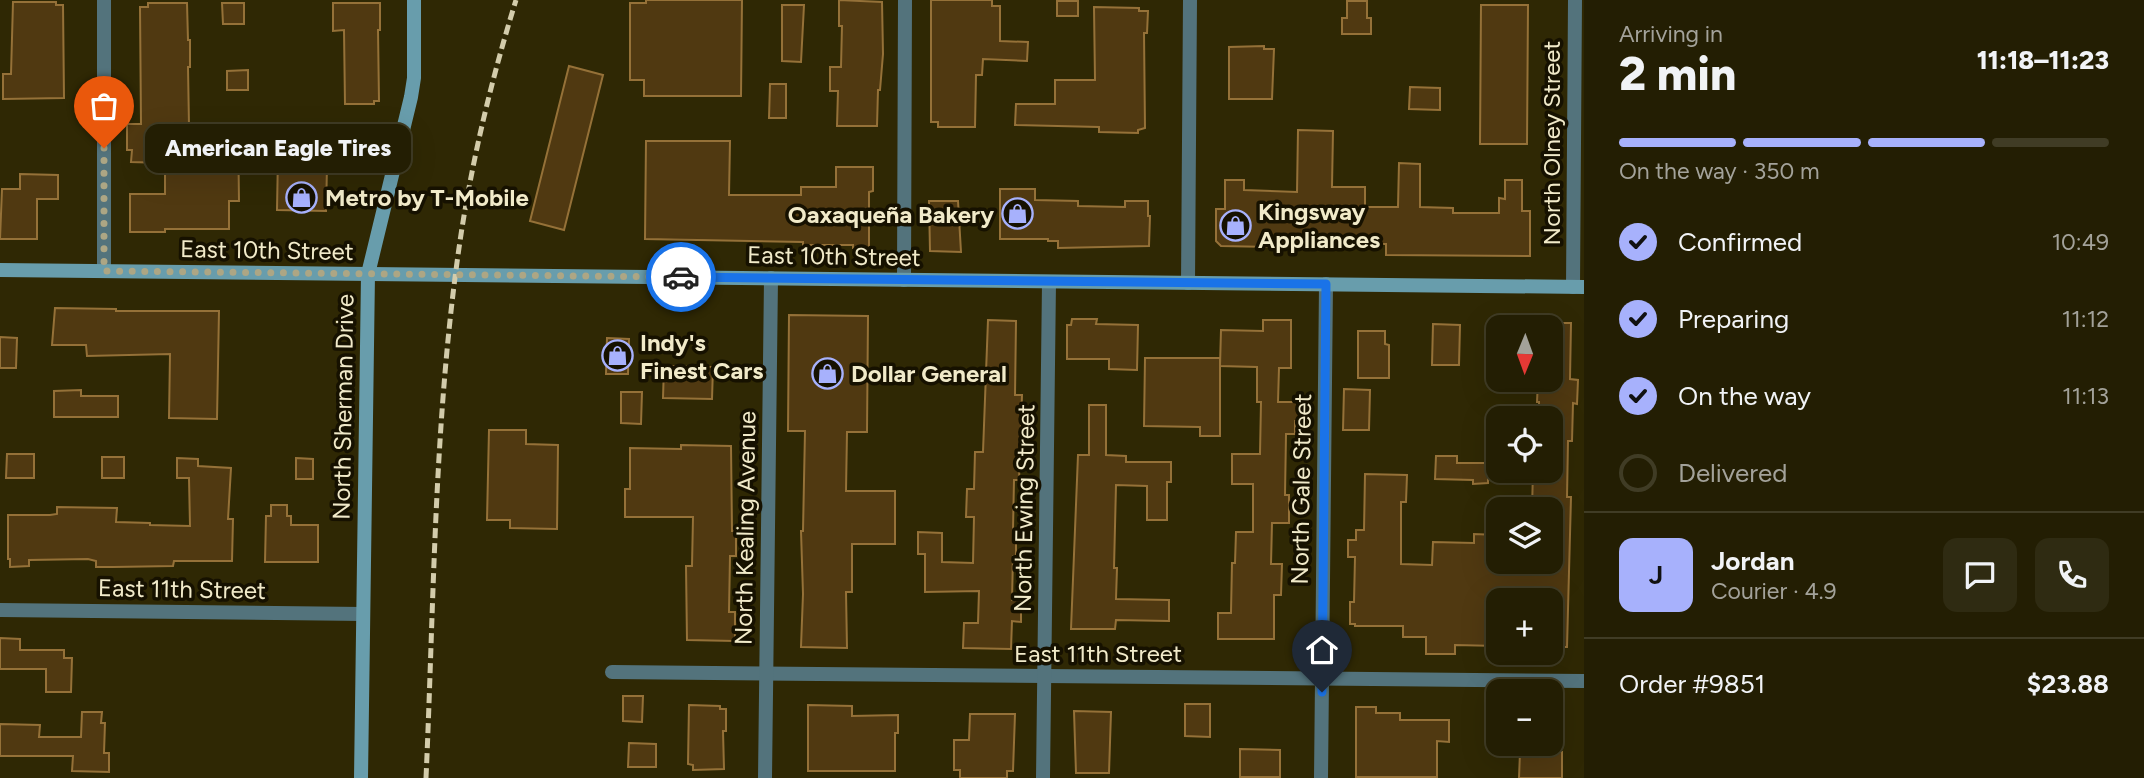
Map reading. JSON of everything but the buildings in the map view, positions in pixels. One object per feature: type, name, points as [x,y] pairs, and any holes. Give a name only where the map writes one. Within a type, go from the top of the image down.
[{"type":"main road","name":"North Sherman Drive","points":[[361,778],[368,274],[411,97],[414,78],[414,0]]},
{"type":"main road","name":"East 10th Street","points":[[0,270],[1578,287]]},
{"type":"street","points":[[104,0],[104,271]]},
{"type":"street","points":[[904,280],[905,0]]},
{"type":"street","points":[[1188,283],[1190,0]]},
{"type":"street","name":"North Olney Street","points":[[1575,0],[1578,287]]},
{"type":"street","name":"North Kealing Avenue","points":[[765,778],[771,278]]},
{"type":"street","name":"North Ewing Street","points":[[1044,778],[1049,282]]},
{"type":"street","name":"North Gale Street","points":[[1321,778],[1326,284]]},
{"type":"street","name":"East 11th Street","points":[[0,610],[363,614]]},
{"type":"street","name":"East 11th Street","points":[[612,672],[1584,681]]},
{"type":"railway","points":[[426,778],[436,513],[451,314],[459,248],[476,154],[516,0]]},
{"type":"way so far","points":[[104,148],[104,271],[681,277]]},
{"type":"place","name":"American Eagle Tires","points":[[104,148]]},
{"type":"place","name":"Metro by T-Mobile","points":[[302,197]]},
{"type":"place","name":"Oaxaqueña Bakery","points":[[1017,214]]},
{"type":"place","name":"Kingsway Appliances","points":[[1235,225]]},
{"type":"place","name":"Indy's Finest Cars","points":[[617,356]]},
{"type":"place","name":"Dollar General","points":[[828,373]]},
{"type":"route","points":[[681,277],[1326,284],[1322,692]]}]
